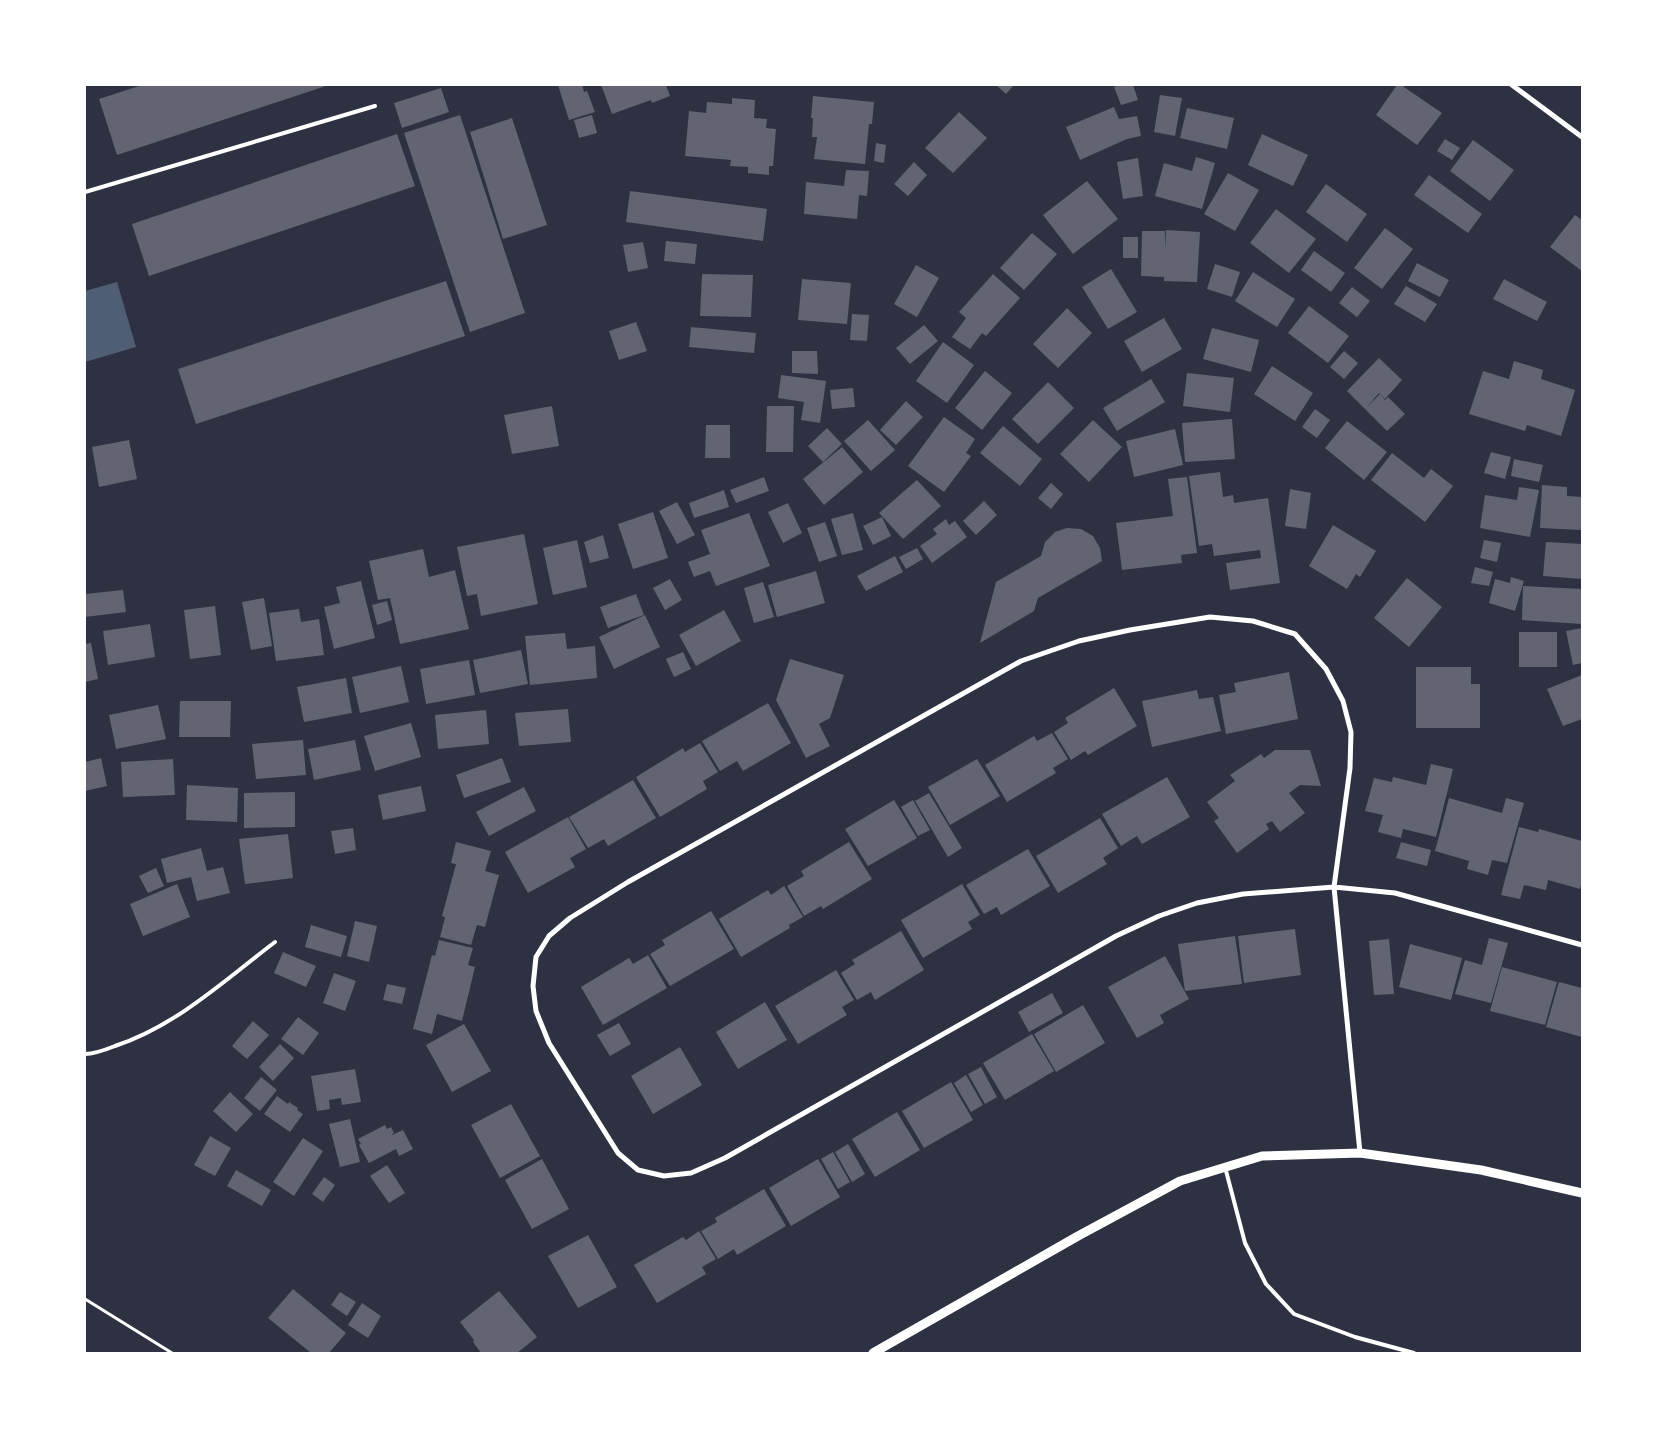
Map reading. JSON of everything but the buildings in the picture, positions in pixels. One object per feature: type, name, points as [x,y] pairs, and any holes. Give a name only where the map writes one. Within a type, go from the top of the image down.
[{"type":"street","points":[[1512,85],[1582,137]]},
{"type":"street","points":[[1360,1153],[1334,887],[1350,768],[1351,732],[1343,701],[1326,669],[1295,634],[1253,621],[1210,617],[1130,630],[1079,641],[1021,662],[628,882],[570,918],[549,936],[536,956],[533,986],[536,1011],[549,1043],[618,1153],[638,1170],[664,1176],[691,1173],[725,1158],[1116,936],[1160,916],[1197,903],[1243,894],[1334,887],[1395,893],[1582,945]]},
{"type":"street","points":[[873,1353],[1078,1236],[1180,1181],[1262,1156],[1360,1153],[1481,1170],[1582,1193]]},
{"type":"lane","points":[[85,192],[374,106]]},
{"type":"lane","points":[[85,1054],[93,1054],[134,1040],[180,1015],[275,942]]},
{"type":"lane","points":[[1225,1167],[1245,1243],[1266,1284],[1294,1314],[1355,1337],[1414,1353]]},
{"type":"path","points":[[85,1299],[172,1353]]},
{"type":"water","points":[[117,282],[136,347],[85,362],[85,291]]}]
